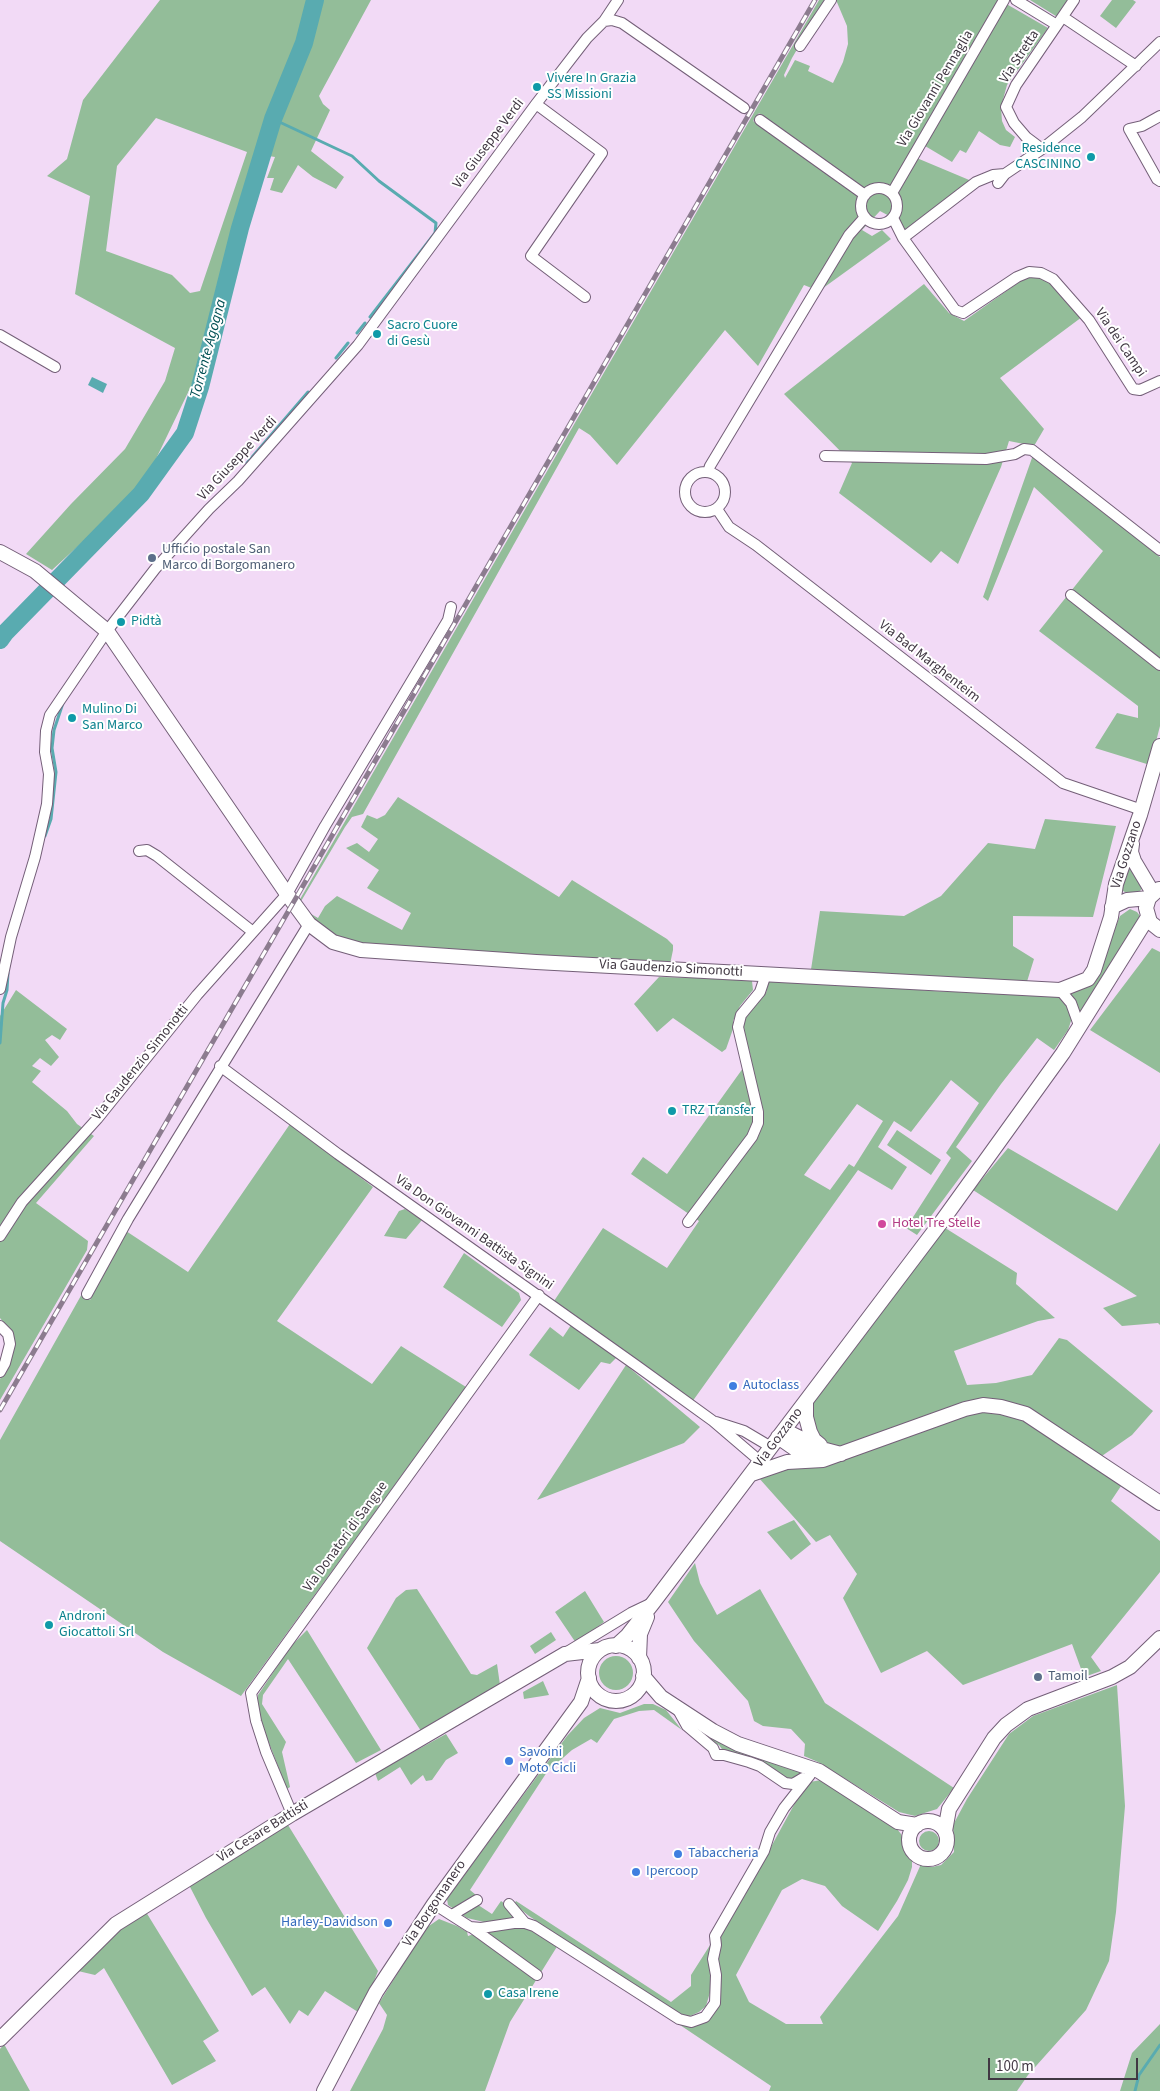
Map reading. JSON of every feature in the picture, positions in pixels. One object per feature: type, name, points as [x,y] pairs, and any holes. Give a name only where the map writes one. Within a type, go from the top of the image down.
[{"type":"street","name":"Via Giuseppe Verdi","points":[[0,990],[11,937],[35,858],[48,804],[48,774],[44,752],[50,715],[108,631],[169,552],[238,481],[358,345],[536,104],[587,38],[604,21],[618,0]]},
{"type":"street","points":[[800,46],[831,0]]},
{"type":"street","name":"Via Giovanni Pennaglia","points":[[892,192],[1004,0]]},
{"type":"street","name":"Via Stretta","points":[[1016,0],[1060,21],[1136,66]]},
{"type":"street","name":"Via Stretta","points":[[1042,149],[1026,137],[1014,122],[1006,107],[1016,85],[1074,0]]},
{"type":"street","points":[[604,21],[612,20],[622,23],[744,108]]},
{"type":"street","points":[[998,183],[1005,174],[1042,149],[1082,116],[1160,42]]},
{"type":"street","points":[[536,104],[602,153],[531,256],[585,297]]},
{"type":"street","points":[[1160,116],[1142,126],[1129,129],[1157,179],[1160,181]]},
{"type":"street","points":[[761,121],[865,194]]},
{"type":"street","points":[[903,238],[976,182],[1005,174]]},
{"type":"street","points":[[881,188],[892,192],[897,202],[893,218],[888,222],[876,224],[865,217],[861,206],[865,194],[869,190],[881,188]]},
{"type":"street","points":[[708,472],[849,235],[865,217]]},
{"type":"street","name":"Via dei Campi","points":[[893,218],[903,238],[954,310],[963,313],[1017,277],[1029,272],[1041,273],[1053,279],[1089,320],[1133,389],[1140,390],[1160,381]]},
{"type":"street","points":[[0,335],[55,367]]},
{"type":"street","points":[[825,456],[986,459],[1016,454],[1024,449],[1032,450],[1160,550]]},
{"type":"street","points":[[708,472],[720,479],[724,485],[725,498],[717,509],[704,513],[688,503],[685,497],[690,478],[695,474],[708,472]]},
{"type":"street","name":"Via Bad Marghenteim","points":[[717,509],[729,527],[1064,783],[1142,810]]},
{"type":"street","name":"Via Gaudenzio Simonotti","points":[[0,552],[35,571],[108,631],[287,894],[309,924],[333,942],[361,950],[536,962],[1060,990],[1076,984]]},
{"type":"street","points":[[1071,595],[1160,665]]},
{"type":"street","points":[[287,894],[325,826],[448,620],[451,606]]},
{"type":"street","name":"Via Gozzano","points":[[1076,984],[1088,979],[1094,970],[1112,912],[1116,884],[1142,810],[1160,746]]},
{"type":"street","points":[[1132,839],[1140,861],[1151,875],[1160,881]]},
{"type":"street","points":[[1125,955],[1139,942],[1159,929],[1151,901],[1131,852],[1132,839]]},
{"type":"street","points":[[140,850],[147,850],[157,856],[253,932]]},
{"type":"street","name":"Via Gaudenzio Simonotti","points":[[0,1236],[22,1202],[96,1118],[197,995],[287,894]]},
{"type":"street","points":[[1112,912],[1127,900],[1151,901]]},
{"type":"street","points":[[1080,1028],[1125,955],[1151,901]]},
{"type":"street","points":[[87,1294],[128,1219],[220,1066],[309,924]]},
{"type":"street","points":[[688,1222],[752,1137],[758,1123],[758,1112],[738,1027],[741,1015],[760,992],[766,974]]},
{"type":"street","points":[[1060,990],[1071,1004],[1080,1028]]},
{"type":"street","name":"Via Gozzano","points":[[653,1603],[761,1462],[970,1181],[1080,1028]]},
{"type":"street","name":"Via Don Giovanni Battista Signini","points":[[220,1066],[354,1166],[539,1295],[713,1421],[761,1462]]},
{"type":"street","name":"Via Donatori di Sangue","points":[[292,1814],[266,1752],[256,1721],[251,1693],[539,1295]]},
{"type":"street","points":[[0,1326],[8,1334],[10,1344],[5,1363],[0,1372]]},
{"type":"street","points":[[806,1401],[806,1417],[814,1440],[835,1452]]},
{"type":"street","points":[[777,1438],[801,1454],[823,1460],[835,1452],[965,1409],[983,1405],[1001,1407],[1026,1414],[1160,1503]]},
{"type":"street","name":"Via Don Giovanni Battista Signini","points":[[713,1421],[744,1431],[777,1438]]},
{"type":"street","points":[[777,1438],[835,1452]]},
{"type":"street","points":[[751,1475],[788,1462],[816,1459]]},
{"type":"street","points":[[616,1646],[627,1636],[653,1603]]},
{"type":"street","points":[[629,1698],[639,1689],[643,1676],[643,1668],[639,1658],[640,1634],[653,1603]]},
{"type":"street","name":"Via Cesare Battisti","points":[[0,2039],[116,1924],[292,1814],[565,1654],[631,1613],[653,1603]]},
{"type":"street","points":[[945,1831],[948,1809],[994,1738],[1017,1715],[1112,1677],[1130,1666],[1160,1638]]},
{"type":"street","points":[[588,1676],[592,1660],[600,1650],[616,1646],[629,1649],[639,1658]]},
{"type":"street","name":"Via Cesare Battisti","points":[[565,1654],[600,1650]]},
{"type":"street","points":[[552,1661],[571,1659],[581,1664],[596,1693],[605,1699],[616,1701],[629,1698],[661,1697]]},
{"type":"street","name":"Via Borgomanero","points":[[324,2091],[376,1992],[434,1904],[581,1702],[588,1676]]},
{"type":"street","points":[[643,1676],[661,1697],[738,1744],[815,1773],[898,1822],[939,1824],[945,1831],[948,1840],[942,1854],[934,1858],[925,1859],[918,1856],[912,1850],[898,1822]]},
{"type":"street","name":"Via Borgomanero","points":[[563,1728],[595,1702],[605,1699]]},
{"type":"street","points":[[677,1708],[688,1726],[713,1748],[716,1755],[724,1755],[760,1766],[785,1783],[792,1784],[815,1773]]},
{"type":"street","points":[[470,1927],[481,1928],[525,1923],[534,1926],[679,2020],[691,2022],[705,2017],[715,2003],[716,1975],[713,1960],[716,1944],[715,1936],[764,1852],[770,1832],[784,1808],[815,1773]]},
{"type":"street","points":[[909,1841],[911,1832],[948,1809]]},
{"type":"street","points":[[452,1915],[476,1900]]},
{"type":"street","points":[[434,1904],[537,1975]]},
{"type":"street","points":[[509,1904],[525,1923]]},
{"type":"shaded area","points":[[160,0],[371,0],[319,96],[323,104],[330,110],[311,151],[344,177],[336,189],[313,177],[298,165],[282,193],[270,190],[274,178],[267,178],[275,157],[256,154],[217,285],[195,378],[154,463],[126,502],[52,570],[26,554],[71,504],[125,449],[165,381],[175,348],[75,294],[90,196],[47,176],[67,159],[83,100]],"holes":[[[156,118],[247,152],[200,291],[190,293],[172,275],[106,251],[117,166]]]},
{"type":"shaded area","points":[[819,0],[826,0],[792,58],[784,75],[785,78],[795,60],[810,66],[808,71],[833,83],[843,62],[848,44],[847,26],[836,0],[1004,0],[1003,2],[1048,28],[1007,85],[1001,107],[1002,121],[1006,130],[1015,137],[1010,147],[1000,145],[979,131],[966,153],[960,150],[952,162],[920,143],[912,156],[974,182],[904,236],[893,218],[880,211],[862,230],[872,236],[882,230],[891,239],[819,291],[804,285],[758,366],[725,330],[617,465],[590,435],[579,428],[363,814],[352,817],[300,903],[299,901]]},
{"type":"shaded area","points":[[1030,0],[1070,0],[1059,18]]},
{"type":"shaded area","points":[[1112,0],[1133,0],[1136,2],[1116,28],[1100,16]]},
{"type":"shaded area","points":[[1036,276],[1048,281],[1066,297],[1082,317],[1000,378],[1044,429],[1034,446],[1009,441],[1001,467],[958,564],[941,551],[931,563],[839,493],[852,463],[784,394],[924,284],[949,313],[964,321],[1022,280]]},
{"type":"shaded area","points":[[92,377],[107,384],[103,393],[88,385]]},
{"type":"shaded area","points":[[1033,455],[1160,557],[1160,726],[1150,765],[1095,748],[1117,713],[1138,718],[1138,706],[1039,631],[1103,551],[1034,487],[988,601],[983,597]]},
{"type":"shaded area","points":[[398,797],[559,897],[572,880],[667,939],[673,945],[669,969],[333,942],[306,911],[318,918],[325,906],[337,896],[402,930],[411,913],[367,888],[379,870],[346,848],[357,843],[369,852],[378,839],[361,827],[367,815],[377,819],[385,815]]},
{"type":"shaded area","points":[[1045,819],[1116,826],[1093,917],[1013,916],[1013,946],[1034,959],[1025,988],[810,976],[820,911],[904,916],[941,896],[988,843],[1035,849]]},
{"type":"shaded area","points":[[1128,867],[1131,867],[1143,886],[1133,896],[1123,891],[1122,885]]},
{"type":"shaded area","points":[[1130,909],[1137,912],[1140,916],[1138,927],[1082,1016],[1069,992],[1096,974],[1120,916]]},
{"type":"shaded area","points":[[1152,948],[1160,952],[1160,1073],[1090,1030]]},
{"type":"shaded area","points":[[770,976],[932,991],[1059,996],[1065,1000],[1071,1012],[1071,1021],[1068,1030],[1054,1050],[1037,1038],[1001,1084],[956,1147],[972,1161],[917,1235],[906,1228],[951,1158],[946,1153],[979,1103],[951,1080],[911,1132],[894,1121],[878,1147],[907,1167],[892,1190],[858,1170],[692,1402],[554,1301],[603,1228],[667,1268],[699,1221],[631,1174],[643,1157],[667,1174],[751,1057],[743,1030],[745,1016],[766,993]],"holes":[[[857,1104],[883,1121],[854,1167],[849,1164],[830,1190],[804,1175]]]},
{"type":"shaded area","points":[[659,977],[744,979],[752,981],[753,990],[740,1006],[733,1021],[733,1029],[726,1049],[722,1052],[673,1018],[657,1032],[634,1004]]},
{"type":"shaded area","points":[[16,990],[67,1029],[60,1040],[52,1035],[45,1040],[59,1057],[51,1066],[40,1058],[32,1066],[41,1071],[32,1082],[67,1111],[77,1124],[94,1136],[36,1203],[88,1241],[87,1250],[0,1400],[0,1379],[8,1365],[10,1331],[0,1318],[0,1016]]},
{"type":"shaded area","points":[[290,1124],[373,1187],[277,1321],[372,1384],[401,1346],[466,1387],[241,1696],[163,1652],[0,1541],[0,1440],[83,1292],[90,1300],[126,1231],[188,1272]]},
{"type":"shaded area","points":[[897,1130],[941,1160],[931,1175],[887,1145]]},
{"type":"shaded area","points":[[1160,1143],[1160,1325],[1158,1323],[1122,1326],[1103,1308],[1137,1296],[973,1190],[1008,1148],[1117,1211]]},
{"type":"shaded area","points":[[405,1209],[422,1220],[406,1239],[384,1236],[399,1211]]},
{"type":"shaded area","points":[[942,1226],[1017,1273],[1016,1284],[1055,1318],[1038,1321],[954,1351],[967,1385],[996,1383],[1032,1375],[1059,1338],[1067,1340],[1153,1411],[1132,1435],[1099,1458],[1007,1404],[847,1448],[831,1447],[813,1432],[811,1404]]},
{"type":"shaded area","points":[[464,1253],[519,1293],[521,1300],[502,1327],[443,1287]]},
{"type":"shaded area","points":[[571,1325],[617,1357],[610,1364],[601,1362],[579,1390],[529,1355],[550,1327],[563,1337]]},
{"type":"shaded area","points":[[626,1365],[700,1427],[684,1443],[537,1500]]},
{"type":"shaded area","points":[[973,1410],[1019,1415],[1037,1426],[1121,1486],[1111,1501],[1160,1541],[1160,1572],[1091,1657],[1101,1671],[1084,1677],[1072,1644],[963,1685],[927,1651],[881,1673],[843,1598],[857,1574],[830,1535],[816,1542],[758,1477]]},
{"type":"shaded area","points":[[794,1520],[811,1544],[791,1560],[767,1532]]},
{"type":"shaded area","points":[[695,1563],[700,1583],[717,1615],[760,1589],[825,1703],[954,1788],[937,1809],[915,1816],[899,1812],[818,1762],[804,1756],[805,1744],[791,1729],[763,1726],[754,1721],[748,1701],[694,1641],[668,1602]]},
{"type":"shaded area","points":[[417,1589],[471,1674],[477,1675],[497,1664],[500,1685],[421,1731],[367,1648],[396,1598],[406,1590]]},
{"type":"shaded area","points":[[585,1591],[604,1622],[576,1643],[555,1612]]},
{"type":"shaded area","points":[[307,1630],[381,1750],[356,1763],[288,1659],[263,1695],[262,1704],[286,1742],[282,1752],[290,1787],[287,1789],[258,1715],[258,1695],[285,1655],[284,1653]]},
{"type":"shaded area","points":[[551,1632],[556,1640],[535,1654],[530,1646]]},
{"type":"shaded area","points":[[616,1656],[623,1657],[628,1661],[632,1666],[632,1680],[628,1685],[623,1689],[616,1690],[609,1689],[604,1685],[600,1680],[599,1673],[600,1666],[604,1661],[609,1657]]},
{"type":"shaded area","points":[[543,1681],[549,1695],[524,1699],[523,1692]]},
{"type":"shaded area","points":[[1117,1685],[1125,1806],[1116,1912],[1109,1961],[1086,2010],[1028,2075],[1017,2091],[769,2091],[771,2086],[677,2023],[705,2021],[713,2015],[715,2011],[720,1939],[723,1931],[801,1792],[810,1782],[821,1780],[894,1825],[901,1834],[906,1851],[912,1860],[912,1867],[908,1880],[897,1901],[878,1931],[842,1906],[825,1886],[802,1879],[782,1890],[736,1975],[749,2002],[786,2024],[823,2024],[820,2017],[898,1916],[921,1864],[932,1867],[941,1865],[954,1852],[953,1825],[967,1799],[1009,1734],[1033,1716]]},
{"type":"shaded area","points":[[644,1704],[653,1704],[666,1710],[682,1730],[654,1710],[639,1711],[614,1719],[597,1743],[591,1739],[572,1750],[547,1772],[470,1890],[476,1895],[472,1901],[492,1914],[501,1901],[518,1918],[484,1922],[467,1918],[448,1905],[447,1899],[462,1878],[567,1736],[584,1718],[600,1708],[620,1713]]},
{"type":"shaded area","points":[[701,1730],[724,1745],[803,1773],[789,1782],[724,1752],[719,1745],[700,1733]]},
{"type":"shaded area","points":[[446,1734],[458,1753],[446,1760],[432,1780],[426,1781],[423,1775],[411,1785],[400,1767],[378,1781],[375,1773]]},
{"type":"shaded area","points":[[288,1825],[378,1971],[371,1989],[358,2012],[325,1991],[308,2016],[299,2010],[290,2024],[265,1987],[252,1996],[206,1918],[189,1885]]},
{"type":"shaded area","points":[[925,1831],[933,1831],[939,1837],[939,1845],[933,1851],[925,1851],[919,1845],[919,1837]]},
{"type":"shaded area","points":[[516,1901],[671,2002],[691,1986],[691,1975],[712,1942],[709,1958],[711,1989],[706,2006],[688,2017],[673,2012],[529,1916],[514,1904]]},
{"type":"shaded area","points":[[146,1912],[219,2031],[203,2041],[216,2061],[172,2085],[104,1968],[95,1975],[78,1971],[117,1931]]},
{"type":"shaded area","points":[[439,1919],[457,1926],[467,1932],[468,1936],[502,1927],[528,1927],[558,1945],[510,2022],[485,2091],[350,2091],[383,2029],[387,2015],[379,2003],[426,1928]]},
{"type":"shaded area","points":[[1160,2024],[1160,2091],[1120,2091],[1132,2053]]},
{"type":"shaded area","points":[[4,2044],[30,2091],[0,2091],[0,2049]]},
{"type":"waterway","name":"Torrente Agogna","points":[[0,640],[141,494],[185,433],[200,387],[240,228],[273,119],[304,43],[315,0]]},
{"type":"waterway","points":[[273,119],[352,156],[379,181],[436,223],[435,233],[370,317]]},
{"type":"waterway","points":[[357,333],[365,323]]},
{"type":"waterway","points":[[336,358],[348,343]]},
{"type":"waterway","points":[[247,463],[308,392]]},
{"type":"waterway","points":[[45,836],[51,819],[56,772],[52,748],[54,730],[63,703]]},
{"type":"waterway","points":[[0,1043],[3,1003],[7,990],[8,973]]},
{"type":"waterway","points":[[1135,2091],[1139,2075],[1160,2045]]},
{"type":"tunnel","points":[[744,108],[760,120]]},
{"type":"railway","points":[[0,1410],[815,0]]},
{"type":"place","name":"Vivere In Grazia SS Missioni","points":[[537,87]]},
{"type":"place","name":"Residence CASCININO","points":[[1091,157]]},
{"type":"place","name":"Sacro Cuore di Gesù","points":[[377,334]]},
{"type":"place","name":"Ufficio postale San Marco di Borgomanero","points":[[152,558]]},
{"type":"place","name":"Pidtà","points":[[121,622]]},
{"type":"place","name":"Mulino Di San Marco","points":[[72,718]]},
{"type":"place","name":"TRZ Transfer","points":[[672,1111]]},
{"type":"place","name":"Hotel Tre Stelle","points":[[882,1224]]},
{"type":"place","name":"Autoclass","points":[[733,1386]]},
{"type":"place","name":"Androni Giocattoli Srl","points":[[49,1625]]},
{"type":"place","name":"Tamoil","points":[[1038,1677]]},
{"type":"place","name":"Savoini Moto Cicli","points":[[509,1761]]},
{"type":"place","name":"Tabaccheria","points":[[678,1854]]},
{"type":"place","name":"Ipercoop","points":[[636,1872]]},
{"type":"place","name":"Harley-Davidson","points":[[388,1923]]},
{"type":"place","name":"Casa Irene","points":[[488,1994]]}]
